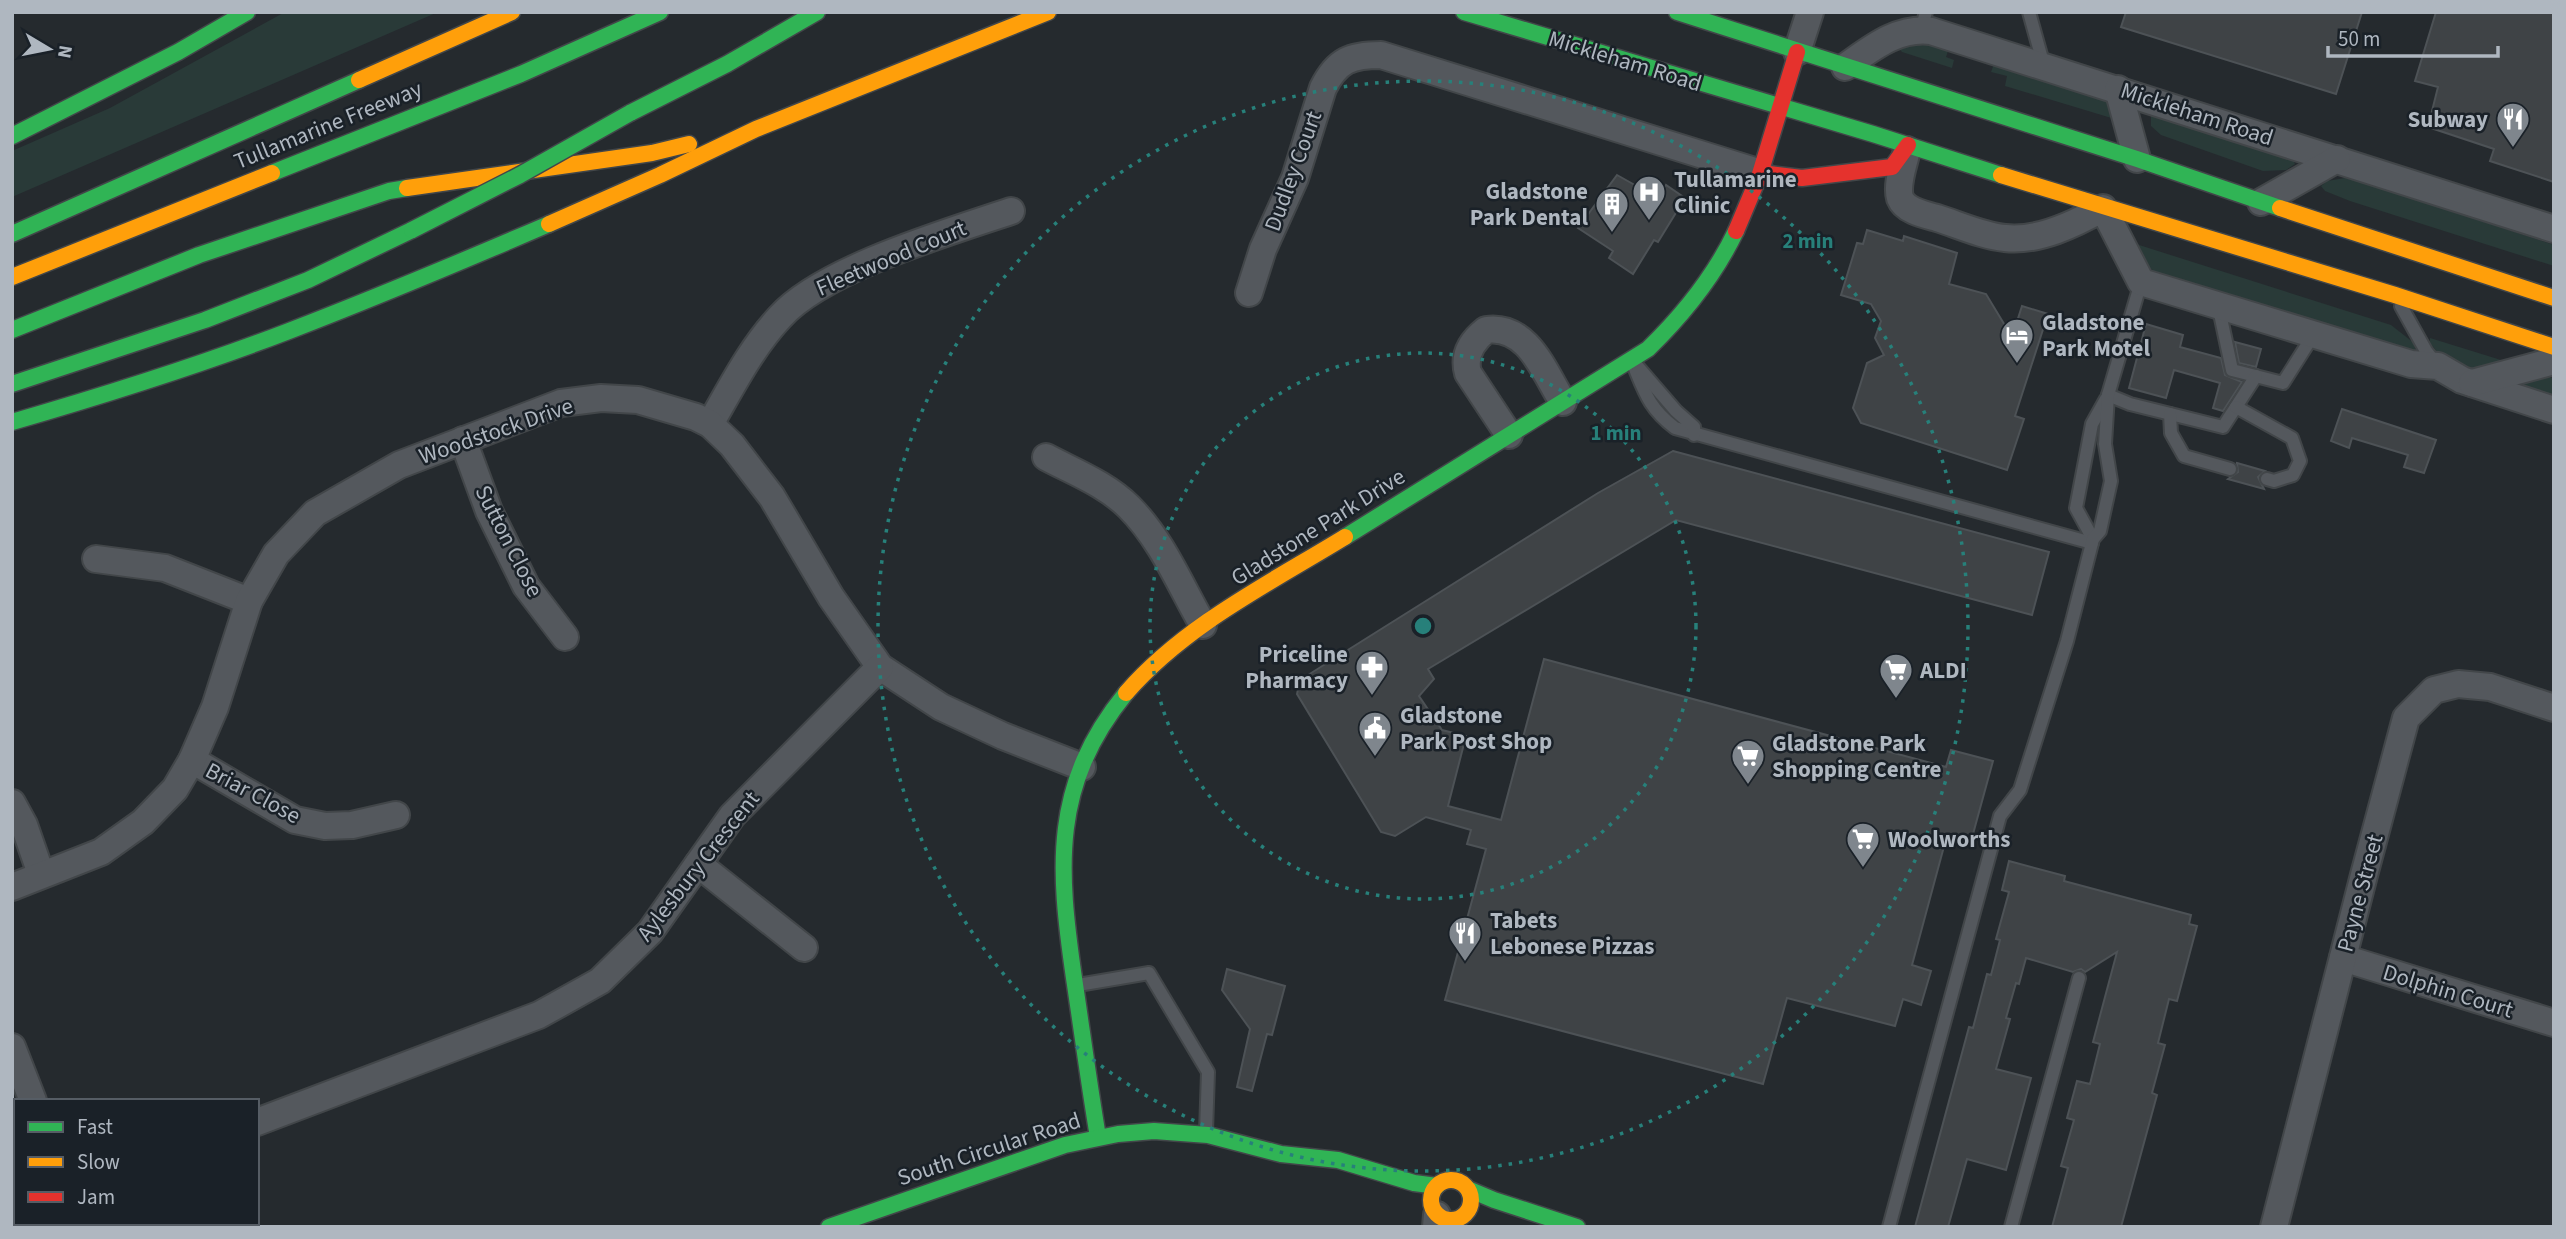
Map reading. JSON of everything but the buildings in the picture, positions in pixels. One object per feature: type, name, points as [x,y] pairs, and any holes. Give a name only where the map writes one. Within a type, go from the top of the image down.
[{"type":"main road","points":[[12,136],[178,52],[247,12]]},
{"type":"main road","name":"Tullamarine Freeway","points":[[12,234],[512,12]]},
{"type":"main road","name":"Tullamarine Freeway","points":[[12,277],[521,74],[660,12]]},
{"type":"main road","points":[[12,384],[205,320],[282,290],[412,230],[727,64],[817,12]]},
{"type":"main road","points":[[12,422],[124,389],[287,332],[449,267],[660,175],[756,129],[1048,12]]},
{"type":"main road","name":"Mickleham Road","points":[[1464,12],[1908,145],[2103,208],[2395,295],[2554,347]]},
{"type":"main road","points":[[1681,14],[1704,12]]},
{"type":"main road","points":[[1681,14],[2137,159],[2554,298]]},
{"type":"main road","name":"Gladstone Park Drive","points":[[1098,1137],[1074,986],[1063,896],[1062,858],[1066,824],[1082,767],[1101,730],[1123,696],[1143,674],[1203,625],[1632,359],[1667,333],[1709,283],[1746,215],[1797,52]]},
{"type":"main road","points":[[12,330],[199,255],[389,191],[652,153],[756,129]]},
{"type":"main road","points":[[1761,173],[1802,178],[1892,167],[1908,145]]},
{"type":"main road","name":"South Circular Road","points":[[829,1227],[1016,1161],[1098,1137],[1153,1132],[1206,1134],[1291,1156],[1333,1159],[1419,1185],[1437,1186],[1443,1182],[1456,1181],[1485,1198],[1577,1227]]},
{"type":"main road","name":"South Circular Road","points":[[1291,1156],[1330,1176]]},
{"type":"main road","points":[[1437,1186],[1431,1198],[1443,1217]]},
{"type":"main road","points":[[1443,1217],[1470,1206],[1468,1189]]},
{"type":"main road","points":[[1443,1217],[1486,1219]]},
{"type":"street","points":[[1797,52],[1810,12]]},
{"type":"street","name":"Mickleham Road","points":[[1845,67],[1880,43],[1923,21],[1957,38],[2554,229]]},
{"type":"street","name":"Dudley Court","points":[[1250,293],[1263,249],[1295,178],[1323,88],[1330,75],[1350,58],[1381,55],[1761,173]]},
{"type":"street","points":[[2118,89],[2137,159]]},
{"type":"street","points":[[1908,145],[1900,181],[1900,196],[1904,203],[1916,211],[2012,239],[2063,228],[2103,208],[2141,282],[2411,364],[2438,366],[2472,383],[2554,410]]},
{"type":"street","points":[[2261,202],[2337,159]]},
{"type":"street","name":"Fleetwood Court","points":[[710,424],[762,338],[781,315],[808,293],[858,268],[943,234],[1011,211]]},
{"type":"street","points":[[1509,435],[1468,373],[1466,365],[1471,345],[1486,330],[1506,330],[1523,341],[1563,402]]},
{"type":"street","points":[[2472,383],[2554,361]]},
{"type":"street","name":"Woodstock Drive","points":[[12,887],[101,852],[143,822],[175,789],[192,760],[215,707],[249,601],[276,554],[315,513],[400,465],[561,403],[601,398],[638,400],[696,417],[710,424],[732,445],[772,497],[831,597],[880,667],[941,707],[1003,736],[1082,767]]},
{"type":"street","name":"Sutton Close","points":[[464,440],[489,511],[526,586],[565,637]]},
{"type":"street","points":[[1046,457],[1098,484],[1129,507],[1158,543],[1203,625]]},
{"type":"street","points":[[96,559],[166,568],[249,601]]},
{"type":"street","name":"Aylesbury Crescent","points":[[259,1121],[539,1015],[600,981],[650,932],[732,816],[880,667]]},
{"type":"street","name":"Payne Street","points":[[2274,1227],[2406,718],[2434,690],[2458,684],[2490,687],[2554,708]]},
{"type":"street","name":"Briar Close","points":[[192,760],[295,820],[325,827],[352,825],[396,814]]},
{"type":"street","points":[[12,803],[24,825],[41,874]]},
{"type":"street","points":[[698,864],[804,948]]},
{"type":"street","name":"Dolphin Court","points":[[2343,958],[2554,1023]]},
{"type":"street","points":[[12,1047],[32,1099]]},
{"type":"lane","points":[[2029,12],[2044,65]]},
{"type":"lane","points":[[2092,541],[2076,508],[2092,424],[2108,395],[2141,282]]},
{"type":"lane","points":[[2395,295],[2426,351],[2438,366]]},
{"type":"lane","points":[[2218,304],[2232,370],[2283,383],[2315,334]]},
{"type":"lane","points":[[1632,359],[1676,411],[1694,427],[1694,435],[2092,541]]},
{"type":"lane","points":[[2108,395],[2130,404],[2223,427],[2256,376]]},
{"type":"lane","points":[[1889,1227],[2000,816],[2020,790],[2067,641],[2092,541],[2100,531],[2111,481],[2105,444],[2108,395]]},
{"type":"lane","points":[[2236,407],[2292,438],[2300,461],[2293,475],[2274,481],[2267,479]]},
{"type":"lane","points":[[2170,414],[2171,433],[2184,456],[2230,469]]},
{"type":"lane","points":[[1074,986],[1149,972],[1209,1072],[1206,1134]]},
{"type":"lane","points":[[2011,1227],[2079,978]]},
{"type":"shaded area","points":[[285,12],[438,12],[12,197],[12,151],[110,108]]},
{"type":"shaded area","points":[[1901,43],[1928,44],[1948,51],[1946,57],[1954,60],[1952,68],[1902,52],[1897,46]]},
{"type":"shaded area","points":[[1994,64],[2101,98],[2111,103],[2118,120],[2005,86],[2007,76],[1991,72]]},
{"type":"shaded area","points":[[2151,115],[2293,160],[2295,164],[2286,170],[2263,171],[2161,135],[2151,126]]},
{"type":"shaded area","points":[[2345,178],[2554,245],[2554,266],[2350,201],[2325,191],[2321,186],[2327,181]]},
{"type":"shaded area","points":[[2136,244],[2391,325],[2414,343],[2416,353],[2158,274],[2145,265]]},
{"type":"shaded area","points":[[2430,338],[2504,361],[2503,365],[2467,370],[2438,353],[2430,343]]},
{"type":"shaded area","points":[[2537,377],[2554,378],[2554,401],[2507,383]]},
{"type":"traffic: fast","points":[[12,136],[178,52],[247,12]]},
{"type":"traffic: fast","points":[[272,173],[521,74],[660,12]]},
{"type":"traffic: fast","points":[[630,113],[727,64],[817,12]]},
{"type":"traffic: fast","points":[[1464,12],[2001,175]]},
{"type":"traffic: fast","points":[[1677,12],[2137,159],[2280,208]]},
{"type":"traffic: fast","points":[[12,234],[359,80]]},
{"type":"traffic: fast","points":[[412,230],[520,175],[630,113]]},
{"type":"traffic: fast","points":[[12,330],[199,255],[389,191],[407,188]]},
{"type":"traffic: fast","points":[[12,422],[151,380],[255,344],[549,224]]},
{"type":"traffic: fast","points":[[12,384],[205,320],[308,280],[412,230]]},
{"type":"traffic: fast","points":[[1345,537],[1648,349],[1697,294],[1736,231]]},
{"type":"traffic: fast","points":[[1098,1137],[1065,900],[1066,829],[1072,795],[1084,761],[1102,727],[1126,693]]},
{"type":"traffic: fast","points":[[829,1227],[1065,1145],[1118,1134],[1154,1131],[1208,1135],[1281,1154],[1338,1160],[1414,1183],[1437,1186]]},
{"type":"traffic: fast","points":[[1468,1189],[1577,1227]]},
{"type":"traffic: slow","points":[[359,80],[512,12]]},
{"type":"traffic: slow","points":[[549,224],[756,129],[1048,12]]},
{"type":"traffic: slow","points":[[407,188],[652,153],[689,144]]},
{"type":"traffic: slow","points":[[12,277],[272,173]]},
{"type":"traffic: slow","points":[[2001,175],[2395,295],[2554,347]]},
{"type":"traffic: slow","points":[[2280,208],[2554,298]]},
{"type":"traffic: slow","points":[[1126,693],[1149,669],[1201,626],[1345,537]]},
{"type":"traffic: slow","points":[[1451,1180],[1465,1186],[1471,1200],[1465,1214],[1451,1220],[1437,1214],[1431,1200],[1437,1186],[1451,1180]]},
{"type":"traffic: jam","points":[[1736,231],[1760,174],[1797,52]]},
{"type":"traffic: jam","points":[[1761,173],[1802,178],[1892,167],[1908,145]]},
{"type":"place","name":"Subway","points":[[2513,149]]},
{"type":"place","name":"Tullamarine Clinic","points":[[1649,222]]},
{"type":"place","name":"Gladstone Park Dental","points":[[1612,234]]},
{"type":"place","name":"Gladstone Park Motel","points":[[2017,365]]},
{"type":"place","name":"Priceline Pharmacy","points":[[1372,697]]},
{"type":"place","name":"ALDI","points":[[1896,700]]},
{"type":"place","name":"Gladstone Park Post Shop","points":[[1375,758]]},
{"type":"place","name":"Gladstone Park Shopping Centre","points":[[1748,786]]},
{"type":"place","name":"Woolworths","points":[[1863,869]]},
{"type":"place","name":"Tabets Lebonese Pizzas","points":[[1465,963]]}]
